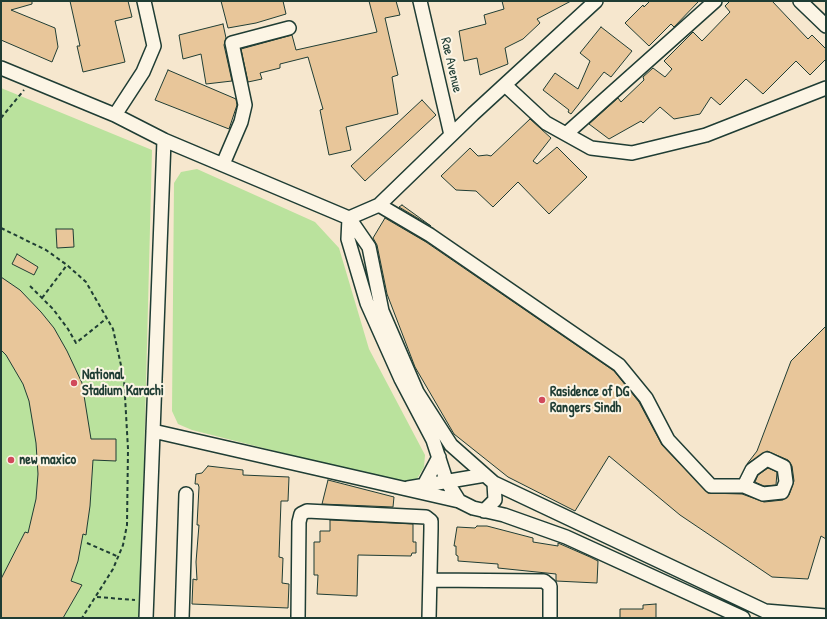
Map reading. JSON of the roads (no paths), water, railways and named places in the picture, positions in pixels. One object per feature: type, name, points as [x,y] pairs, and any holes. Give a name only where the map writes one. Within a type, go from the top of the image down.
[{"type":"street","points":[[115,115],[133,90],[143,72],[154,46],[144,1]]},
{"type":"street","name":"Rae Avenue","points":[[420,1],[451,135]]},
{"type":"street","points":[[349,218],[379,205],[505,84],[596,1]]},
{"type":"street","points":[[566,134],[715,1]]},
{"type":"street","points":[[800,1],[826,26]]},
{"type":"street","points":[[223,164],[240,122],[245,105],[232,43],[289,28]]},
{"type":"street","points":[[1,68],[115,115],[164,140],[349,218],[369,247],[382,311],[417,392],[451,445],[490,479],[766,611],[826,616]]},
{"type":"street","points":[[505,84],[546,122],[591,148],[632,153],[706,135],[826,88]]},
{"type":"street","points":[[146,618],[164,140]]},
{"type":"street","points":[[379,205],[430,235],[619,365],[646,398],[668,440],[711,486],[744,486]]},
{"type":"street","points":[[349,218],[348,239],[367,302],[401,379],[433,440],[446,480],[459,501]]},
{"type":"street","points":[[153,431],[459,501],[473,508],[504,515],[566,537],[743,618]]},
{"type":"street","points":[[424,485],[439,457]]},
{"type":"street","points":[[404,489],[446,480],[490,479]]},
{"type":"street","points":[[484,511],[495,500],[490,479]]},
{"type":"street","points":[[182,618],[186,494]]},
{"type":"street","points":[[298,618],[299,522],[301,514],[307,511],[426,517],[431,521],[429,618]]},
{"type":"street","points":[[430,580],[544,581],[550,586],[550,618]]},
{"type":"place","name":"National Stadium Karachi","points":[[74,383]]},
{"type":"place","name":"Rasidence of DG Rangers Sindh","points":[[542,400]]},
{"type":"place","name":"new maxico","points":[[11,460]]}]
